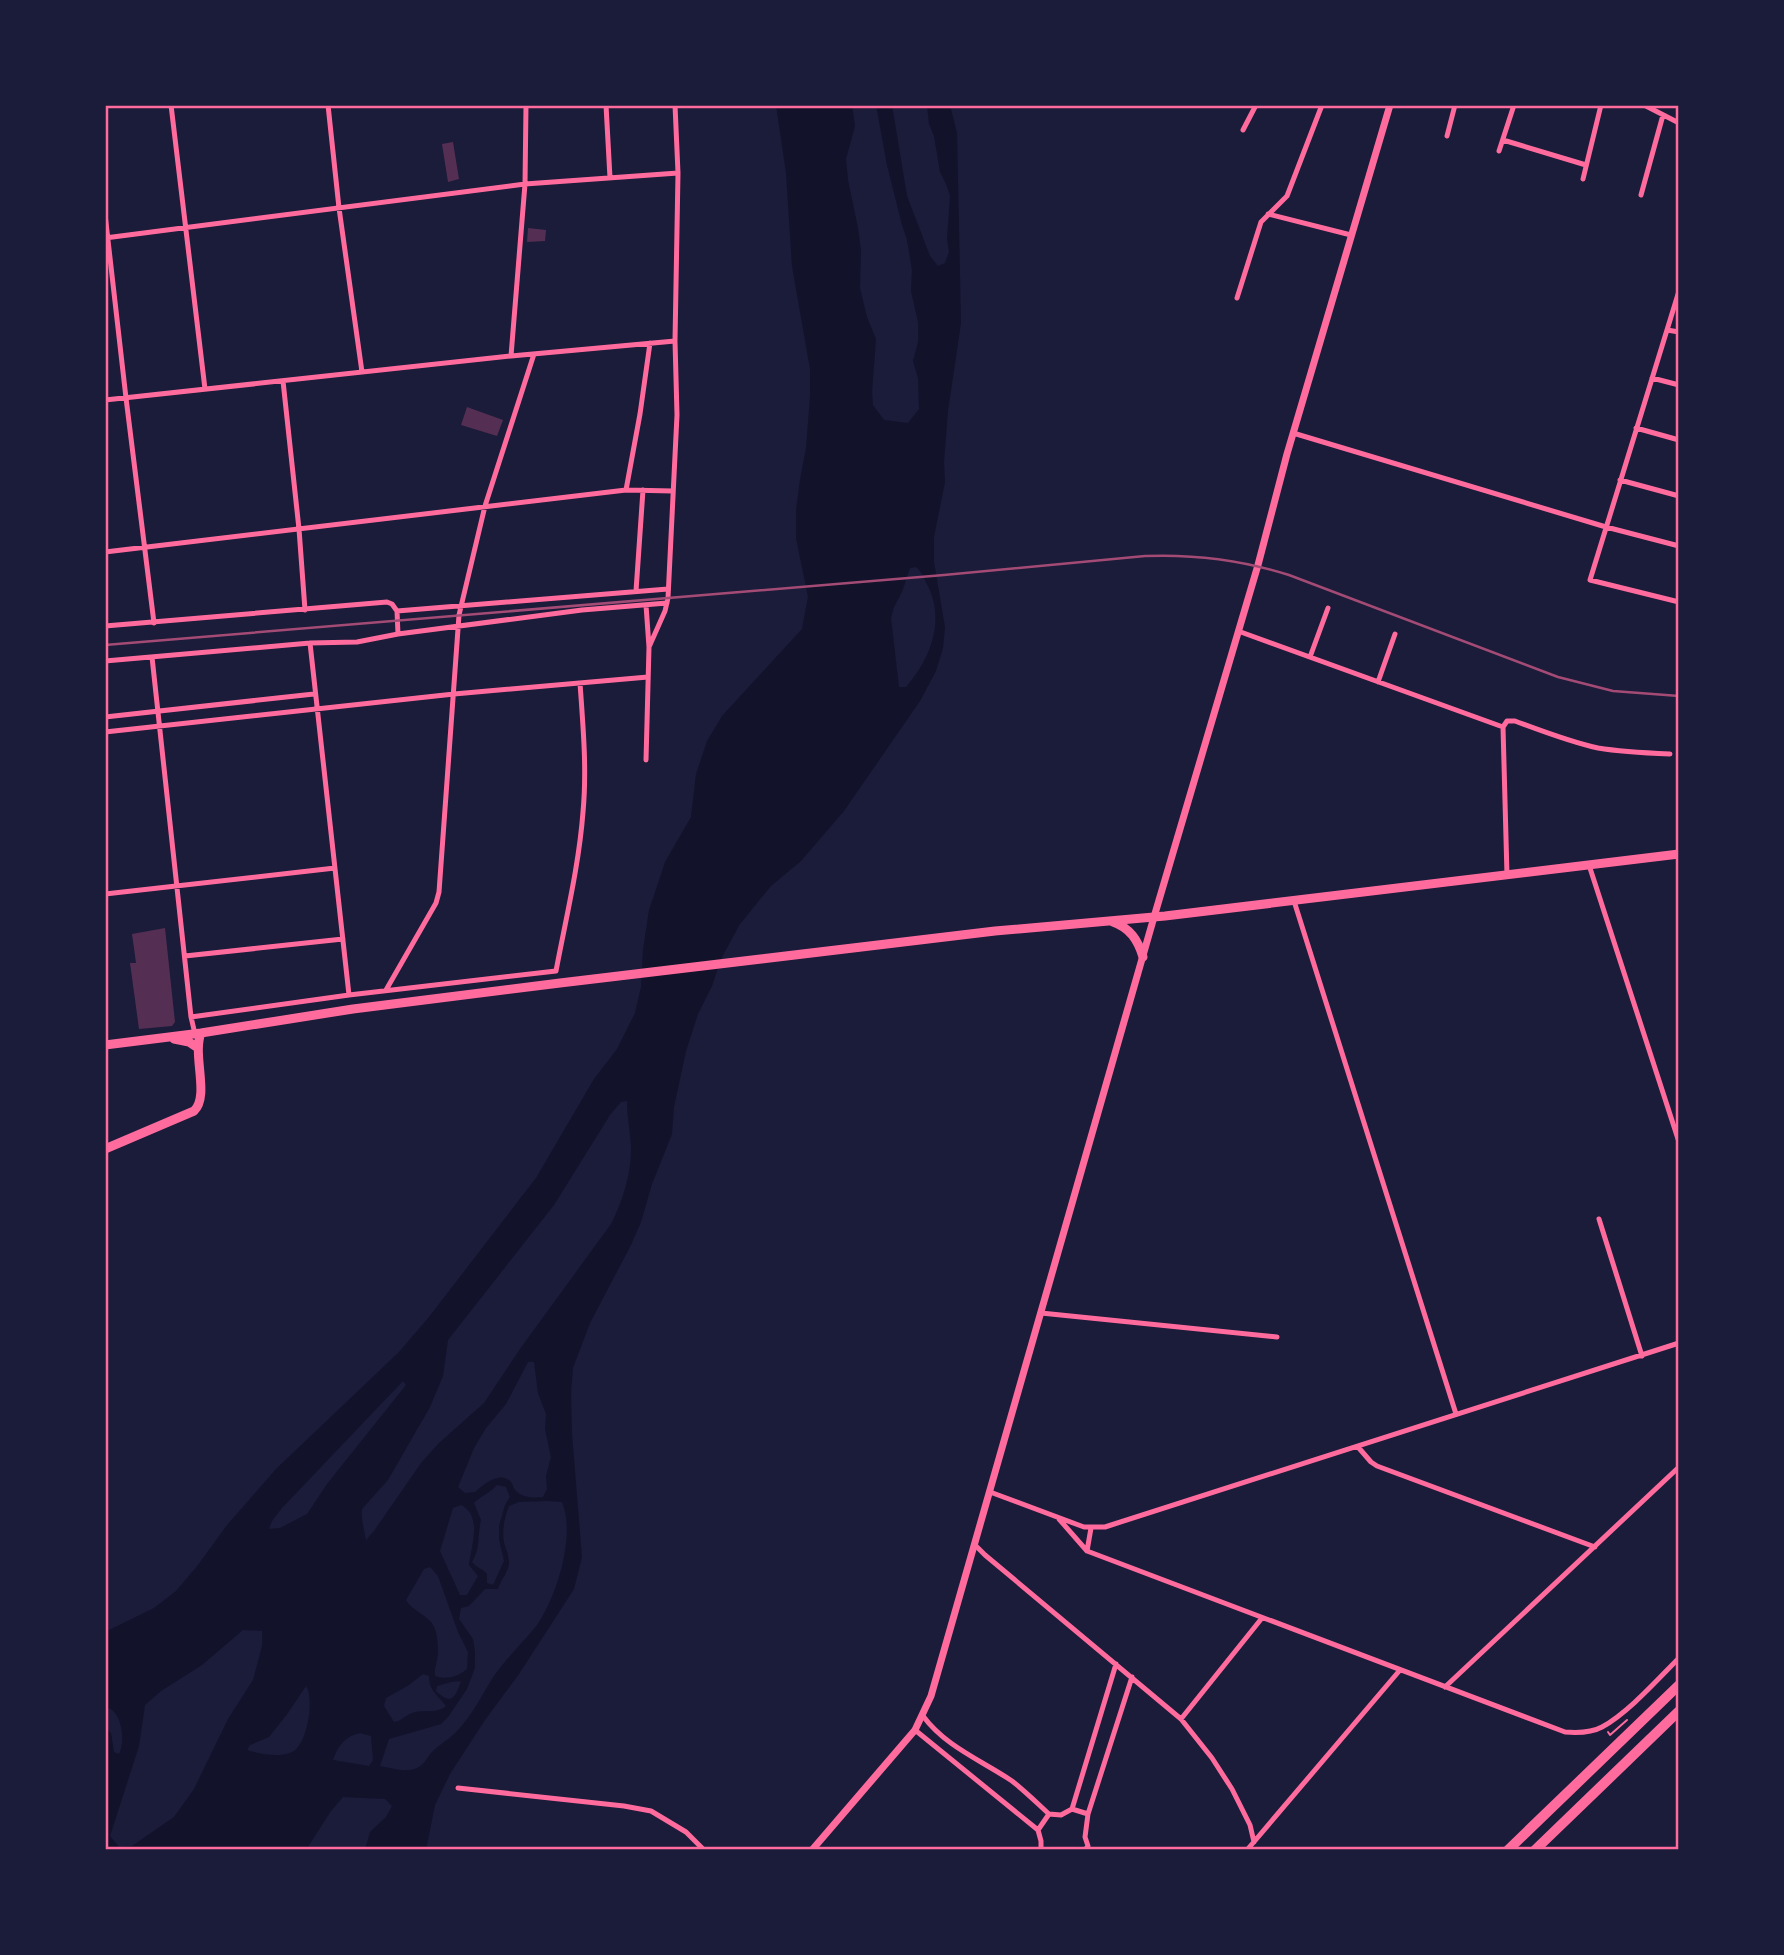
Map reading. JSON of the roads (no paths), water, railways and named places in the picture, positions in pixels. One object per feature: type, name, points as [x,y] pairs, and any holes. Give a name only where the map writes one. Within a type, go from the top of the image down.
[{"type":"highway","points":[[1508,1850],[1679,1685]]},
{"type":"highway","points":[[1535,1850],[1679,1711]]},
{"type":"main road","points":[[105,1045],[353,1009],[560,983],[995,931],[1294,901],[1679,854]]},
{"type":"main road","points":[[1111,921],[1134,936],[1143,957]]},
{"type":"main road","points":[[105,1149],[198,1107],[201,1098],[198,1033]]},
{"type":"main road","points":[[167,1037],[189,1042],[198,1048]]},
{"type":"street","points":[[171,105],[205,389]]},
{"type":"street","points":[[328,105],[362,372]]},
{"type":"street","points":[[511,356],[525,184],[526,105]]},
{"type":"street","points":[[606,105],[610,178]]},
{"type":"street","points":[[649,647],[667,603],[677,415],[675,341],[678,173],[674,105]]},
{"type":"street","points":[[1243,131],[1256,105]]},
{"type":"street","points":[[1237,298],[1261,222],[1287,196],[1322,105]]},
{"type":"street","points":[[812,1850],[915,1730],[934,1687],[1293,433],[1390,105]]},
{"type":"street","points":[[1447,136],[1455,105]]},
{"type":"street","points":[[1499,151],[1514,105]]},
{"type":"street","points":[[1583,179],[1601,105]]},
{"type":"street","points":[[1644,105],[1679,122]]},
{"type":"street","points":[[1641,195],[1664,115]]},
{"type":"street","points":[[1503,139],[1586,164]]},
{"type":"street","points":[[106,238],[525,184],[678,173]]},
{"type":"street","points":[[105,214],[154,623]]},
{"type":"street","points":[[1268,214],[1352,235]]},
{"type":"street","points":[[1679,291],[1590,580],[1679,602]]},
{"type":"street","points":[[1667,330],[1679,332]]},
{"type":"street","points":[[105,400],[675,341]]},
{"type":"street","points":[[626,490],[650,343]]},
{"type":"street","points":[[386,990],[436,903],[439,892],[461,607],[485,506],[534,354]]},
{"type":"street","points":[[1652,378],[1679,385]]},
{"type":"street","points":[[283,381],[299,529],[304,610]]},
{"type":"street","points":[[1636,428],[1679,440]]},
{"type":"street","points":[[1293,433],[1606,527],[1679,546]]},
{"type":"street","points":[[1620,480],[1679,496]]},
{"type":"street","points":[[636,591],[643,489]]},
{"type":"street","points":[[105,552],[626,490],[673,492]]},
{"type":"street","points":[[397,611],[668,589]]},
{"type":"street","points":[[105,626],[387,602],[397,611],[398,634]]},
{"type":"street","points":[[105,661],[310,643],[357,642],[398,634],[582,610],[667,603]]},
{"type":"street","points":[[646,605],[649,647],[646,760]]},
{"type":"street","points":[[1310,657],[1328,608]]},
{"type":"street","points":[[1238,631],[1503,727]]},
{"type":"street","points":[[1378,682],[1395,634]]},
{"type":"street","points":[[310,643],[349,995]]},
{"type":"street","points":[[152,657],[191,1017],[198,1033]]},
{"type":"street","points":[[105,732],[454,694],[648,677]]},
{"type":"street","points":[[191,1017],[386,990],[556,971],[584,811],[584,742],[580,683]]},
{"type":"street","points":[[105,717],[314,694]]},
{"type":"street","points":[[1507,876],[1505,723],[1512,720],[1596,747],[1670,754]]},
{"type":"street","points":[[1589,865],[1679,1142]]},
{"type":"street","points":[[105,894],[335,868]]},
{"type":"street","points":[[1294,901],[1456,1414]]},
{"type":"street","points":[[185,956],[343,939]]},
{"type":"street","points":[[1599,1219],[1642,1356]]},
{"type":"street","points":[[1041,1313],[1277,1337]]},
{"type":"street","points":[[990,1492],[1059,1519],[1091,1528],[1117,1523],[1679,1343]]},
{"type":"street","points":[[1358,1447],[1377,1466],[1595,1547]]},
{"type":"street","points":[[1445,1687],[1679,1468]]},
{"type":"street","points":[[1059,1519],[1087,1551],[1557,1730],[1581,1733],[1603,1727],[1634,1703],[1679,1658]]},
{"type":"street","points":[[1087,1551],[1091,1528]]},
{"type":"street","points":[[975,1545],[1181,1719],[1232,1789],[1250,1825],[1254,1842]]},
{"type":"street","points":[[1181,1719],[1262,1618]]},
{"type":"street","points":[[923,1716],[952,1745],[1014,1783],[1049,1814],[1061,1815],[1072,1809],[1116,1664]]},
{"type":"street","points":[[1247,1850],[1400,1670]]},
{"type":"street","points":[[1088,1849],[1085,1837],[1087,1814],[1132,1677]]},
{"type":"street","points":[[915,1730],[1038,1830],[1041,1850]]},
{"type":"street","points":[[458,1788],[651,1811],[686,1832],[704,1850]]},
{"type":"street","points":[[1072,1809],[1087,1814]]},
{"type":"street","points":[[1038,1830],[1049,1814]]},
{"type":"railway","points":[[105,645],[1145,556],[1182,556],[1236,562],[1289,575],[1558,677],[1613,691],[1679,696]]}]
